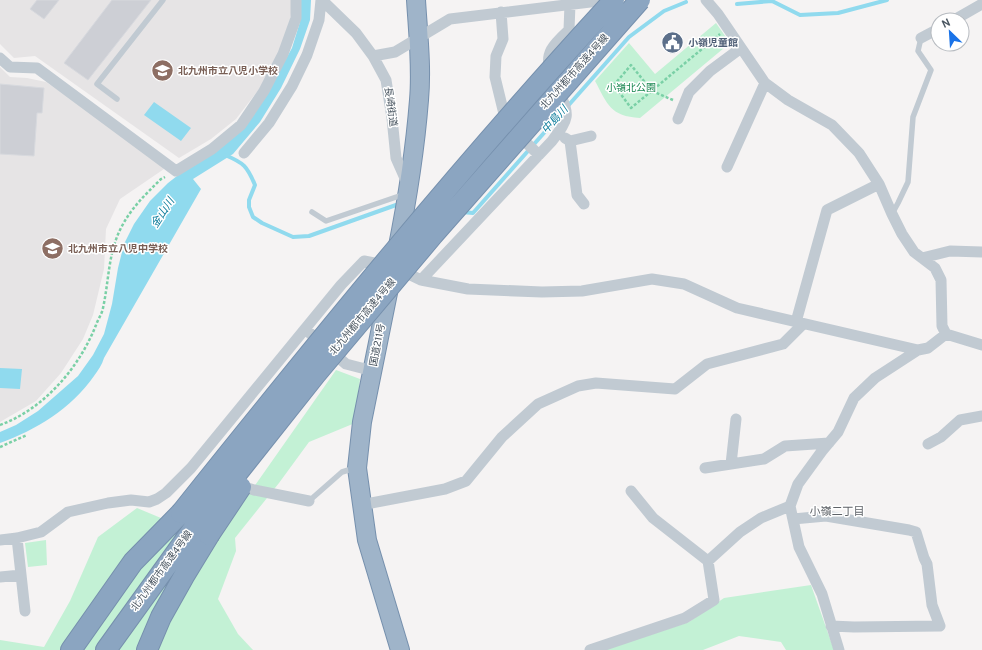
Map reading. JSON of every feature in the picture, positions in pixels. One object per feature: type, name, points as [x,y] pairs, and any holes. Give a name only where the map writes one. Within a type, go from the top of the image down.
[{"type":"highway","name":"国道211号","points":[[407,0],[419,37]]},
{"type":"highway","name":"国道211号","points":[[400,650],[367,540],[357,468],[362,422],[408,190],[420,99],[419,37],[416,0]]},
{"type":"highway","name":"北九州都市高速4号線","points":[[81,650],[180,513],[301,362],[419,221],[567,51],[614,0]]},
{"type":"highway","name":"北九州都市高速4号線","points":[[106,650],[202,530],[316,374],[433,235],[640,0]]},
{"type":"highway","points":[[71,650],[133,562],[180,513]]},
{"type":"highway","points":[[147,650],[202,530]]},
{"type":"street","points":[[0,58],[10,68],[37,68],[176,171],[212,149],[241,125],[264,90],[283,54],[296,18],[296,0]]},
{"type":"street","points":[[244,153],[269,123],[292,86],[307,55],[319,20],[321,0]]},
{"type":"street","name":"長崎街道","points":[[321,0],[356,33],[373,56],[386,80],[396,158],[408,190]]},
{"type":"street","points":[[373,56],[395,52],[450,18],[607,0]]},
{"type":"street","points":[[706,0],[718,14],[766,83],[788,100],[832,125],[859,153],[879,184],[902,234],[914,252],[935,268],[941,280],[942,326],[946,334],[982,345]]},
{"type":"street","points":[[421,280],[537,153],[564,126],[567,112],[547,64],[554,43],[569,30],[570,4]]},
{"type":"street","points":[[968,12],[982,4]]},
{"type":"street","points":[[501,12],[503,39],[496,56],[495,77],[504,114],[512,129],[537,153]]},
{"type":"street","points":[[921,38],[930,33]]},
{"type":"street","points":[[678,119],[689,92],[710,71],[741,48]]},
{"type":"street","points":[[727,167],[766,83]]},
{"type":"street","points":[[557,134],[570,141],[591,136]]},
{"type":"street","points":[[570,141],[577,195],[584,204]]},
{"type":"street","points":[[361,505],[445,489],[466,481],[502,437],[538,404],[578,386],[596,383],[675,389],[707,364],[783,344],[800,323],[827,210],[879,184]]},
{"type":"street","points":[[922,258],[950,250],[982,252]]},
{"type":"street","points":[[0,540],[17,538],[41,532],[68,512],[108,503],[132,500],[149,502],[166,493],[191,468],[341,285],[364,260],[394,266],[421,280],[468,289],[542,292],[582,291],[652,279],[684,284],[737,308],[918,350]]},
{"type":"street","points":[[305,329],[346,364],[372,371]]},
{"type":"street","points":[[839,650],[822,594],[799,547],[790,506],[798,484],[838,432],[854,398],[875,378],[918,350],[928,348],[946,334]]},
{"type":"street","points":[[928,444],[941,437],[960,420],[982,416]]},
{"type":"street","points":[[731,464],[736,419]]},
{"type":"street","points":[[705,468],[764,459],[785,446],[829,442]]},
{"type":"street","points":[[191,468],[254,490],[309,501]]},
{"type":"street","points":[[590,650],[685,618],[714,600],[708,561],[653,518],[631,491]]},
{"type":"street","points":[[708,561],[740,532],[761,518],[790,506]]},
{"type":"street","points":[[793,519],[826,516],[916,532],[924,558],[928,564],[932,605],[940,626],[831,626]]},
{"type":"street","points":[[17,538],[25,611]]},
{"type":"street","points":[[0,577],[21,575]]},
{"type":"lane","points":[[117,99],[97,84],[163,0]]},
{"type":"lane","points":[[892,214],[908,182],[913,117],[931,70],[918,50],[921,38]]},
{"type":"lane","points":[[312,212],[326,221],[408,190]]},
{"type":"lane","points":[[309,501],[342,472],[357,468]]},
{"type":"path","points":[[684,104],[652,91],[630,65],[614,85],[631,108],[652,91],[728,28]]},
{"type":"path","points":[[0,425],[11,421],[34,407],[50,393],[67,374],[89,343],[103,309],[111,253],[120,228],[135,205],[161,179],[176,171]]},
{"type":"path","points":[[0,447],[27,435]]},
{"type":"shaded area","name":"北九州市立八児小学校","points":[[0,0],[293,0],[289,26],[279,53],[263,84],[236,119],[211,139],[179,158],[35,56],[14,58],[0,44]]},
{"type":"shaded area","name":"北九州市立八児中学校","points":[[0,67],[10,77],[27,78],[46,82],[154,155],[164,169],[120,199],[106,229],[104,269],[93,315],[83,339],[61,373],[36,401],[0,422]]},
{"type":"green space","name":"小嶺北公園","points":[[716,23],[730,43],[640,118],[622,115],[611,108],[607,103],[595,81],[629,43],[655,74]]},
{"type":"green space","points":[[336,370],[360,379],[355,423],[309,442],[279,483],[235,538],[236,551],[218,599],[238,634],[253,650],[0,650],[0,640],[44,647],[70,601],[98,537],[137,508],[216,541]]},
{"type":"green space","points":[[46,540],[47,565],[28,567],[25,543]]},
{"type":"green space","points":[[811,585],[834,650],[786,650],[781,642],[739,636],[703,650],[604,650],[689,622],[724,598]]},
{"type":"water","name":"金山川","points":[[300,0],[311,0],[310,20],[300,49],[281,88],[260,122],[233,154],[193,179],[201,189],[97,372],[75,399],[52,417],[27,432],[0,443],[0,432],[16,425],[38,411],[78,376],[93,355],[104,334],[112,304],[124,244],[134,224],[150,201],[168,183],[186,169],[233,138],[283,64],[292,48],[300,22]]},
{"type":"water","points":[[154,102],[191,128],[181,141],[144,115]]},
{"type":"water","points":[[0,368],[22,369],[20,389],[0,388]]},
{"type":"building","points":[[37,0],[59,0],[44,19],[30,9]]},
{"type":"building","points":[[112,0],[151,0],[88,80],[64,63]]},
{"type":"building","points":[[0,84],[44,88],[42,113],[37,113],[34,156],[0,154]]},
{"type":"waterway","name":"中島川","points":[[737,4],[772,1],[800,15],[838,13],[887,0]]},
{"type":"waterway","name":"中島川","points":[[461,212],[473,213],[629,37],[664,11],[686,2]]},
{"type":"waterway","name":"中島川","points":[[225,155],[241,163],[247,169],[255,185],[249,200],[249,207],[253,217],[262,223],[293,237],[309,236],[396,205]]},
{"type":"place","name":"小嶺児童館","points":[[673,43]]},
{"type":"place","name":"北九州市立八児小学校","points":[[163,71]]},
{"type":"place","name":"北九州市立八児中学校","points":[[53,249]]},
{"type":"district","name":"小嶺二丁目","points":[[837,512]]}]
